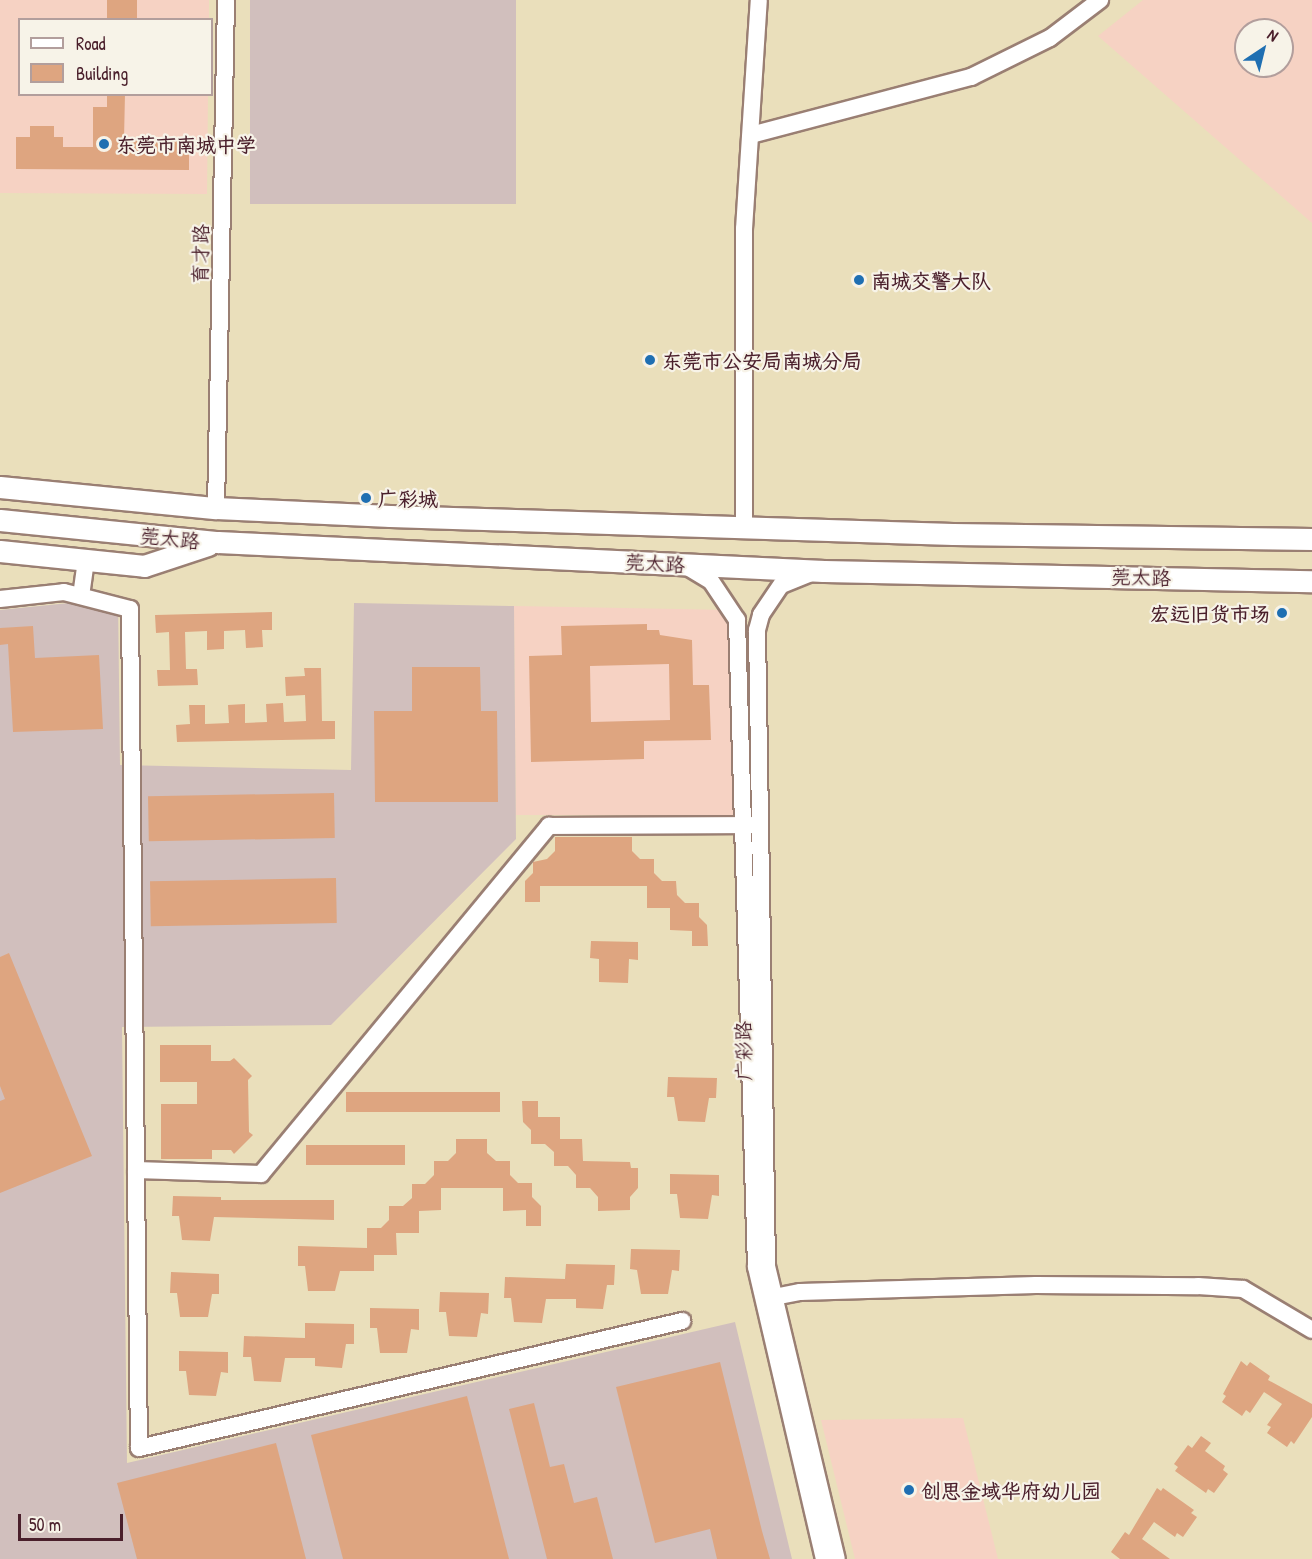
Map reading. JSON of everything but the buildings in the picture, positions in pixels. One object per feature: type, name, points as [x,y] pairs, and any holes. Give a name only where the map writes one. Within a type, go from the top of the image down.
[{"type":"main road","name":"莞太路","points":[[0,487],[216,508],[953,534],[1312,539]]},
{"type":"main road","name":"莞太路","points":[[0,520],[218,542],[681,564],[823,570],[1312,581]]},
{"type":"main road","points":[[0,551],[144,566],[218,542]]},
{"type":"street","name":"育才路","points":[[216,508],[226,0]]},
{"type":"street","points":[[744,525],[744,229],[759,0]]},
{"type":"street","points":[[751,135],[971,77],[1050,38],[1100,0]]},
{"type":"street","points":[[81,597],[86,561]]},
{"type":"street","name":"广彩路","points":[[681,564],[711,581],[737,620],[753,825]]},
{"type":"street","name":"广彩路","points":[[823,570],[781,585],[761,615],[757,630],[753,825],[756,1267],[769,1298],[837,1559]]},
{"type":"street","points":[[0,599],[64,592],[130,609],[139,1448],[682,1321]]},
{"type":"street","points":[[136,1170],[261,1174],[549,826],[753,825]]},
{"type":"street","points":[[769,1298],[800,1292],[1036,1285],[1198,1286],[1243,1289],[1312,1330]]},
{"type":"street","name":"广彩路","points":[[769,1298],[824,1559]]},
{"type":"shaded area","name":"东莞市南城中学","points":[[0,0],[209,0],[209,18],[18,18],[18,96],[208,96],[207,194],[0,193]]},
{"type":"shaded area","points":[[250,0],[516,0],[516,204],[250,204]]},
{"type":"shaded area","points":[[1143,0],[1312,0],[1312,223],[1098,36]]},
{"type":"shaded area","points":[[118,598],[120,765],[351,770],[354,603],[514,606],[516,839],[331,1025],[122,1027],[127,1463],[735,1322],[792,1559],[0,1559],[0,610]]},
{"type":"shaded area","points":[[514,606],[732,610],[733,815],[516,815],[516,839]]},
{"type":"shaded area","name":"创思金域华府幼儿园","points":[[963,1418],[998,1559],[855,1559],[821,1420]]},
{"type":"place","name":"东莞市南城中学","points":[[104,144]]},
{"type":"place","name":"南城交警大队","points":[[859,280]]},
{"type":"place","name":"东莞市公安局南城分局","points":[[650,360]]},
{"type":"place","name":"广彩城","points":[[366,498]]},
{"type":"place","name":"宏远旧货市场","points":[[1282,613]]},
{"type":"place","name":"创思金域华府幼儿园","points":[[909,1490]]}]
